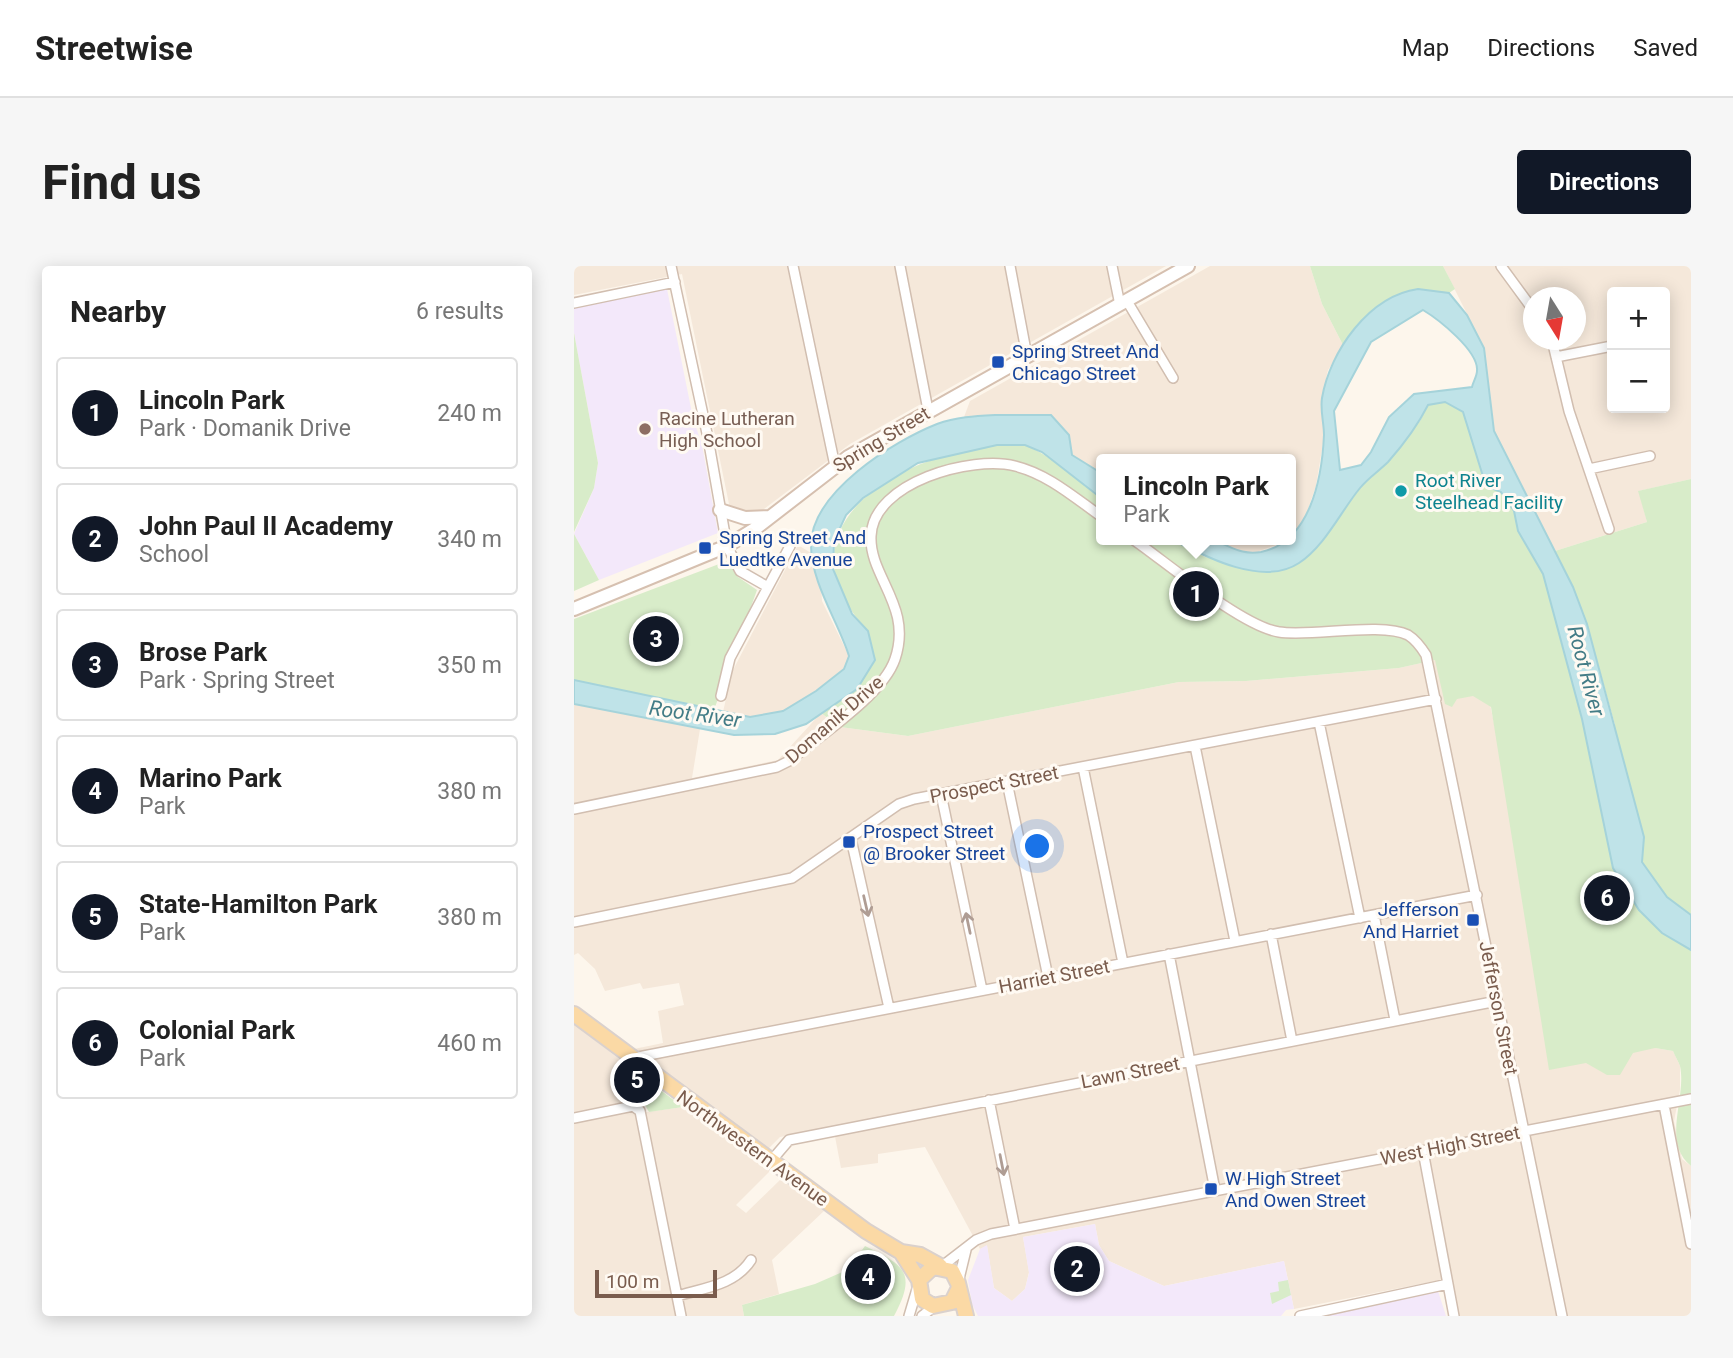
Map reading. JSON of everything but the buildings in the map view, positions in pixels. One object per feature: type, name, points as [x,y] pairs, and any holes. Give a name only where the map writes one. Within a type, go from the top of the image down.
[{"type":"main road","name":"Spring Street","points":[[574,609],[727,546],[770,517],[835,466],[928,410],[1188,266]]},
{"type":"main road","points":[[720,510],[745,518],[770,517]]},
{"type":"main road","name":"Northwestern Avenue","points":[[574,1014],[866,1231],[901,1252],[920,1255],[940,1266]]},
{"type":"main road","name":"Northwestern Avenue","points":[[901,1252],[918,1284]]},
{"type":"main road","points":[[952,1316],[922,1299],[918,1284],[927,1270],[940,1266],[952,1271],[966,1316]]},
{"type":"main road","points":[[936,1306],[952,1302],[958,1287]]},
{"type":"street","points":[[671,266],[727,546],[740,571],[768,587]]},
{"type":"street","points":[[793,266],[835,466]]},
{"type":"street","points":[[900,266],[928,410]]},
{"type":"street","points":[[1010,266],[1027,356]]},
{"type":"street","points":[[1112,266],[1124,303],[1172,378]]},
{"type":"street","points":[[1501,266],[1523,296]]},
{"type":"street","points":[[574,303],[675,282]]},
{"type":"street","points":[[1556,357],[1607,347]]},
{"type":"street","points":[[1554,350],[1609,530]]},
{"type":"street","points":[[1589,469],[1650,456]]},
{"type":"street","name":"Domanik Drive","points":[[574,809],[777,767],[789,761],[874,689],[895,658],[900,627],[871,536],[875,519],[898,492],[956,467],[999,463],[1036,473],[1096,514]]},
{"type":"street","points":[[1141,545],[1230,610],[1268,630],[1297,633],[1389,631],[1410,636],[1426,655],[1436,699]]},
{"type":"street","points":[[721,696],[730,658],[790,546]]},
{"type":"street","name":"Prospect Street","points":[[574,922],[792,877],[899,804],[1436,699]]},
{"type":"street","name":"Jefferson Street","points":[[1436,699],[1562,1316]]},
{"type":"street","points":[[1320,722],[1360,918]]},
{"type":"street","points":[[1195,746],[1235,941]]},
{"type":"street","points":[[1083,767],[1123,963]]},
{"type":"street","points":[[1007,782],[1048,977]]},
{"type":"street","points":[[941,794],[982,990]]},
{"type":"street","points":[[851,839],[889,1008]]},
{"type":"street","name":"Harriet Street","points":[[631,1058],[1477,895]]},
{"type":"street","points":[[1374,915],[1395,1020]]},
{"type":"street","points":[[1271,934],[1292,1041]]},
{"type":"street","points":[[1169,954],[1215,1190]]},
{"type":"street","name":"Lawn Street","points":[[771,1161],[789,1140],[1497,1001]]},
{"type":"street","name":"West High Street","points":[[940,1266],[966,1250],[976,1240],[1016,1229],[1691,1099]]},
{"type":"street","points":[[989,1100],[1016,1229]]},
{"type":"street","points":[[1664,1105],[1691,1244]]},
{"type":"street","points":[[574,1118],[633,1106],[637,1108],[641,1116],[681,1316]]},
{"type":"street","points":[[1423,1151],[1454,1316]]},
{"type":"street","points":[[958,1287],[966,1250]]},
{"type":"street","points":[[677,1296],[726,1282],[743,1272],[751,1260]]},
{"type":"street","points":[[909,1316],[918,1284]]},
{"type":"street","points":[[1300,1316],[1448,1284]]},
{"type":"street","points":[[922,1316],[936,1306]]},
{"type":"shaded area","points":[[574,266],[1166,266],[850,444],[760,512],[734,513],[730,509],[682,274],[574,295]]},
{"type":"shaded area","points":[[1210,266],[1310,266],[1322,304],[1344,347],[1328,370],[1321,402],[1324,437],[1316,486],[1305,518],[1296,532],[1296,454],[1096,454],[1096,470],[1072,455],[1069,435],[1051,416],[964,417],[970,401]]},
{"type":"shaded area","points":[[1443,266],[1691,266],[1691,479],[1639,491],[1647,522],[1555,551],[1494,431],[1484,348]]},
{"type":"shaded area","name":"Racine Lutheran High School","points":[[667,289],[693,418],[702,445],[718,533],[599,580],[574,534],[594,488],[598,463],[574,333],[574,308]]},
{"type":"shaded area","points":[[798,545],[811,553],[821,583],[822,601],[849,656],[844,669],[816,691],[783,711],[750,718],[723,712],[732,672]]},
{"type":"shaded area","points":[[1220,545],[1276,545],[1254,553],[1231,551]]},
{"type":"shaded area","points":[[1435,660],[1486,685],[1500,752],[1655,1048],[1673,1051],[1680,1066],[1680,1090],[1674,1121],[1682,1159],[1691,1166],[1691,1316],[1459,1316],[1450,1278],[1294,1309],[1284,1261],[1164,1286],[1109,1261],[1099,1245],[1095,1224],[1023,1237],[1029,1272],[1025,1289],[1012,1301],[994,1288],[987,1246],[980,1249],[925,1147],[878,1154],[878,1163],[841,1168],[833,1126],[780,1137],[768,1149],[634,1049],[663,1043],[658,1011],[684,1005],[679,983],[643,989],[640,983],[605,991],[595,969],[578,953],[574,955],[574,704],[700,729],[692,778],[778,760],[821,713],[840,727],[908,736],[1179,682],[1246,681],[1399,668]]},
{"type":"shaded area","points":[[574,1024],[623,1062],[633,1114],[683,1107],[770,1171],[736,1205],[746,1213],[781,1179],[824,1211],[772,1260],[779,1294],[742,1305],[744,1316],[574,1316]]},
{"type":"shaded area","points":[[1095,1224],[1099,1245],[1109,1261],[1164,1286],[1284,1261],[1294,1309],[1286,1310],[1281,1316],[978,1316],[972,1304],[968,1280],[980,1249],[987,1245],[994,1288],[1012,1301],[1025,1289],[1029,1273],[1023,1237]]},
{"type":"shaded area","points":[[1438,1291],[1446,1316],[1320,1316]]},
{"type":"green space","points":[[1310,266],[1443,266],[1455,289],[1449,293],[1414,292],[1387,300],[1365,319],[1344,347],[1322,304]]},
{"type":"green space","points":[[574,333],[598,463],[594,488],[574,532]]},
{"type":"green space","points":[[1445,402],[1463,412],[1486,486],[1501,492],[1514,511],[1518,531],[1543,574],[1585,732],[1615,725],[1587,624],[1555,551],[1647,522],[1638,491],[1691,479],[1691,1166],[1682,1156],[1678,1145],[1676,1132],[1681,1078],[1680,1066],[1673,1051],[1655,1048],[1633,1053],[1620,1075],[1607,1075],[1586,1063],[1549,1070],[1491,707],[1473,696],[1457,699],[1452,707],[1445,704],[1435,660],[1399,668],[1246,681],[1179,682],[908,736],[840,727],[821,713],[857,689],[868,631],[844,597],[834,566],[838,537],[852,512],[874,490],[903,472],[935,459],[970,450],[996,445],[1023,445],[1051,460],[1096,494],[1096,545],[1182,545],[1205,557],[1280,571],[1325,536],[1361,487],[1388,462],[1420,421],[1428,405]]},
{"type":"green space","points":[[574,534],[599,580],[574,591]]},
{"type":"green space","points":[[727,561],[738,577],[757,590],[714,710],[574,680],[574,619]]},
{"type":"green space","points":[[623,1062],[683,1107],[649,1112],[643,1101],[630,1099]]},
{"type":"green space","points":[[865,1246],[890,1259],[903,1272],[905,1290],[894,1316],[744,1316],[742,1305],[815,1284],[847,1270]]},
{"type":"green space","points":[[1288,1280],[1291,1295],[1272,1304],[1270,1293],[1279,1291],[1278,1282]]},
{"type":"water","name":"Root River","points":[[1418,289],[1449,293],[1467,315],[1484,348],[1494,431],[1573,587],[1587,624],[1644,837],[1642,862],[1667,897],[1691,915],[1691,950],[1662,933],[1639,910],[1613,868],[1582,719],[1543,574],[1518,531],[1514,511],[1501,492],[1486,486],[1463,412],[1445,402],[1428,405],[1399,449],[1360,488],[1317,547],[1299,563],[1285,570],[1252,571],[1235,567],[1183,545],[1224,545],[1253,553],[1279,545],[1296,545],[1296,530],[1310,506],[1320,470],[1324,435],[1321,407],[1326,380],[1343,345],[1368,314],[1383,302]],"holes":[[[1423,310],[1465,345],[1476,363],[1477,371],[1472,387],[1414,394],[1389,417],[1361,465],[1340,470],[1334,411],[1371,342]]]},
{"type":"water","name":"Root River","points":[[1051,415],[1069,435],[1072,455],[1096,470],[1096,494],[1042,452],[1025,445],[997,445],[918,463],[863,498],[846,515],[834,541],[833,569],[852,614],[868,631],[875,660],[857,689],[806,724],[775,734],[734,735],[574,704],[574,680],[750,717],[783,711],[816,691],[844,669],[849,656],[820,588],[812,559],[811,545],[815,525],[825,506],[858,471],[878,456],[937,424],[966,417]]},
{"type":"place","name":"Spring Street And Chicago Street","points":[[998,362]]},
{"type":"place","name":"Racine Lutheran High School","points":[[645,429]]},
{"type":"place","name":"Root River Steelhead Facility","points":[[1401,491]]},
{"type":"place","name":"Spring Street And Luedtke Avenue","points":[[705,548]]},
{"type":"place","name":"Lincoln Park","points":[[1196,594]]},
{"type":"place","name":"Brose Park","points":[[656,639]]},
{"type":"place","name":"Prospect Street @ Brooker Street","points":[[849,842]]},
{"type":"place","name":"Colonial Park","points":[[1607,898]]},
{"type":"place","name":"Jefferson And Harriet","points":[[1473,920]]},
{"type":"place","name":"State-Hamilton Park","points":[[637,1080]]},
{"type":"place","name":"W High Street And Owen Street","points":[[1211,1189]]},
{"type":"place","name":"John Paul II Academy","points":[[1077,1269]]},
{"type":"place","name":"Marino Park","points":[[868,1277]]}]
